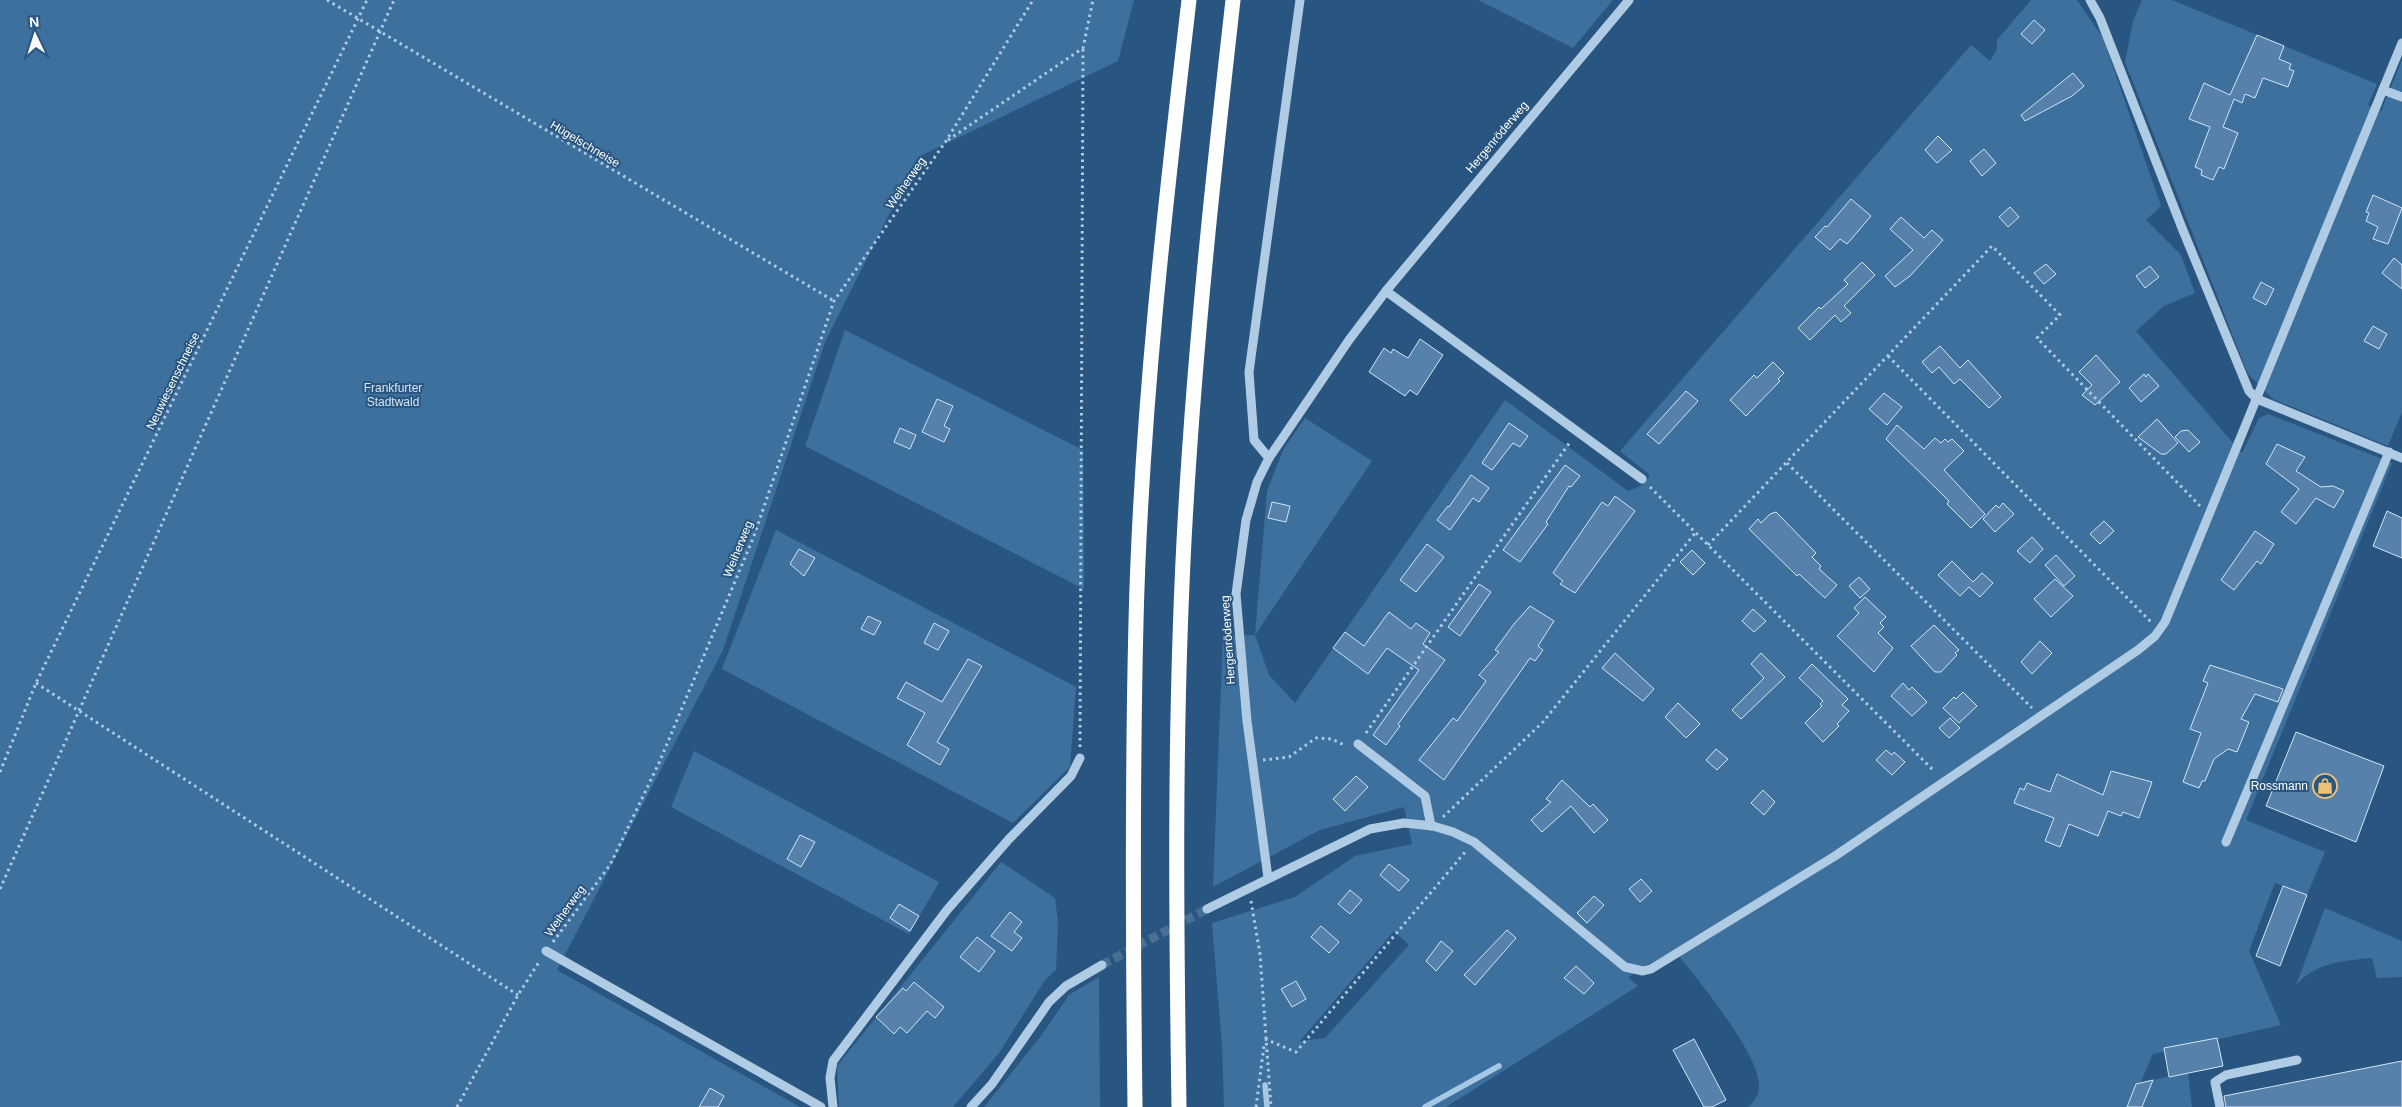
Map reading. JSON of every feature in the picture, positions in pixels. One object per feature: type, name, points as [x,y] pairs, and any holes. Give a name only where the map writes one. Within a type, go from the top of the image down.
[{"type":"highway","points":[[1135,1107],[1133,920],[1136,620],[1146,435],[1162,234],[1189,0]]},
{"type":"highway","points":[[1179,1107],[1176,923],[1181,609],[1185,516],[1207,232],[1234,0]]},
{"type":"street","points":[[1269,458],[1254,440],[1249,372],[1300,0]]},
{"type":"street","name":"Hergenröderweg","points":[[1268,878],[1253,760],[1236,594],[1239,558],[1246,520],[1257,482],[1269,458],[1349,340],[1386,291],[1629,0]]},
{"type":"street","points":[[2090,0],[2100,18],[2244,381],[2257,399],[2402,458]]},
{"type":"street","points":[[1207,909],[1370,829],[1404,823],[1432,826],[1453,832],[1474,842],[1625,967],[1643,971],[1651,969],[1835,856],[2138,650],[2160,631],[2210,516],[2402,43]]},
{"type":"street","points":[[2383,90],[2402,97]]},
{"type":"street","points":[[1386,291],[1642,479]]},
{"type":"street","points":[[2226,842],[2388,452]]},
{"type":"street","points":[[1358,744],[1426,796],[1432,826]]},
{"type":"street","points":[[833,1107],[830,1078],[833,1061],[947,910],[1009,839],[1070,776],[1080,758]]},
{"type":"street","points":[[546,951],[822,1107]]},
{"type":"street","points":[[971,1107],[992,1084],[1052,998],[1071,983],[1102,965]]},
{"type":"street","points":[[2220,1107],[2215,1082],[2226,1075],[2297,1060]]},
{"type":"path","name":"Hügelschneise","points":[[327,0],[834,301]]},
{"type":"path","name":"Neuwiesenschneise","points":[[0,772],[36,683],[367,0]]},
{"type":"path","points":[[0,888],[394,0]]},
{"type":"path","name":"Weiherweg","points":[[457,1107],[518,995],[546,951],[610,865],[658,763],[754,536],[834,301],[946,142],[1033,0]]},
{"type":"path","points":[[1080,758],[1083,48],[1093,0]]},
{"type":"path","points":[[946,142],[1083,48]]},
{"type":"path","points":[[1708,545],[1992,246],[2060,315],[2037,338],[2210,516]]},
{"type":"path","points":[[1888,356],[2160,631]]},
{"type":"path","points":[[1253,760],[1277,760],[1289,757],[1316,738],[1332,740],[1349,747],[1358,744],[1577,432]]},
{"type":"path","points":[[1787,463],[2040,716]]},
{"type":"path","points":[[1642,479],[1945,781]]},
{"type":"path","points":[[1432,826],[1543,722],[1696,532]]},
{"type":"path","points":[[36,683],[518,995]]},
{"type":"path","points":[[1265,1039],[1296,1052],[1474,842]]},
{"type":"path","points":[[1248,888],[1260,954],[1271,1107]]},
{"type":"path","points":[[1256,1107],[1265,1039]]},
{"type":"green space","name":"Frankfurter Stadtwald","points":[[0,0],[1134,0],[1118,61],[918,157],[825,342],[723,650],[557,970],[800,1107],[0,1107]]},
{"type":"green space","points":[[1478,0],[1613,0],[1573,48]]},
{"type":"green space","points":[[2031,0],[2077,0],[2103,38],[2161,206],[2146,220],[2181,255],[2195,293],[2164,306],[2136,331],[2242,453],[2259,418],[2268,414],[2392,463],[2246,820],[2325,852],[2307,895],[2275,883],[2249,951],[2281,1025],[2153,1054],[2130,1107],[1748,1107],[1758,1094],[1759,1088],[1757,1074],[1750,1057],[1726,1017],[1674,950],[1628,977],[1638,986],[1446,1107],[1224,1107],[1222,1046],[1212,923],[1295,897],[1355,856],[1412,844],[1404,807],[1320,830],[1213,887],[1223,636],[1255,635],[1269,675],[1295,703],[1505,400],[1628,491],[1641,486],[1650,475],[1620,451],[1971,45],[1990,61],[1997,49],[1997,40]],"holes":[[[1394,931],[1409,945],[1325,1038],[1300,1041]]]},
{"type":"green space","points":[[2142,0],[2172,0],[2377,84],[2368,105],[2381,111],[2402,60],[2402,412],[2388,446],[2273,399],[2248,374],[2125,62],[2133,21]]},
{"type":"green space","points":[[845,330],[1083,450],[1084,589],[805,446]]},
{"type":"green space","points":[[1305,418],[1372,461],[1255,635],[1267,491],[1283,450]]},
{"type":"green space","points":[[776,530],[1076,687],[1070,767],[1013,823],[722,669]]},
{"type":"green space","points":[[694,751],[939,882],[909,934],[671,807]]},
{"type":"green space","points":[[1001,862],[1055,898],[1058,921],[1056,970],[1045,980],[999,1053],[953,1107],[839,1107],[837,1066]]},
{"type":"green space","points":[[2325,908],[2402,941],[2402,977],[2377,978],[2372,958],[2340,962],[2321,967],[2304,977],[2296,985]]},
{"type":"green space","points":[[1099,977],[1100,1107],[984,1107],[1041,1036],[1069,995]]},
{"type":"green space","points":[[2188,1073],[2192,1107],[2142,1107],[2153,1080]]},
{"type":"building","points":[[2034,20],[2045,30],[2032,44],[2021,34]]},
{"type":"building","points":[[2257,35],[2284,46],[2279,59],[2291,64],[2289,69],[2294,71],[2288,87],[2263,78],[2255,98],[2245,94],[2242,103],[2234,99],[2223,127],[2238,133],[2224,169],[2219,167],[2213,180],[2201,175],[2202,170],[2195,167],[2210,127],[2189,119],[2204,83],[2230,95]]},
{"type":"building","points":[[2073,73],[2084,86],[2072,96],[2025,121],[2021,115]]},
{"type":"building","points":[[1938,136],[1952,150],[1937,163],[1925,150]]},
{"type":"building","points":[[1984,149],[1996,163],[1982,176],[1970,161]]},
{"type":"building","points":[[2373,195],[2402,208],[2388,244],[2373,239],[2378,227],[2366,221],[2369,213],[2366,212]]},
{"type":"building","points":[[1851,199],[1871,216],[1847,244],[1840,239],[1830,250],[1815,237],[1825,226],[1827,227]]},
{"type":"building","points":[[2010,207],[2019,217],[2008,227],[1999,217]]},
{"type":"building","points":[[1901,217],[1924,238],[1932,230],[1943,240],[1910,276],[1895,287],[1885,276],[1913,250],[1890,229]]},
{"type":"building","points":[[2394,258],[2402,265],[2402,289],[2382,273]]},
{"type":"building","points":[[1862,262],[1875,275],[1844,306],[1851,313],[1841,322],[1835,315],[1810,340],[1798,328],[1819,307],[1821,309],[1848,284],[1844,280]]},
{"type":"building","points":[[2046,264],[2056,274],[2044,284],[2034,273]]},
{"type":"building","points":[[2150,266],[2159,277],[2145,288],[2136,276]]},
{"type":"building","points":[[2261,282],[2274,289],[2266,305],[2253,298]]},
{"type":"building","points":[[2373,326],[2387,334],[2379,349],[2364,341]]},
{"type":"building","points":[[1420,339],[1443,355],[1417,395],[1410,390],[1405,396],[1369,372],[1384,348],[1391,353],[1393,349],[1408,358]]},
{"type":"building","points":[[1940,346],[1960,368],[1968,360],[2001,397],[1989,408],[1960,379],[1954,384],[1939,367],[1932,373],[1922,362]]},
{"type":"building","points":[[2096,355],[2120,382],[2095,405],[2082,395],[2092,385],[2079,372]]},
{"type":"building","points":[[1773,362],[1784,373],[1778,379],[1780,381],[1746,416],[1730,400],[1754,375],[1757,378]]},
{"type":"building","points":[[2144,374],[2146,377],[2148,374],[2159,386],[2141,402],[2129,388]]},
{"type":"building","points":[[1686,391],[1698,401],[1659,444],[1647,434]]},
{"type":"building","points":[[1884,393],[1902,407],[1887,425],[1869,409]]},
{"type":"building","points":[[937,399],[953,406],[944,426],[950,429],[944,442],[922,432]]},
{"type":"building","points":[[2157,419],[2178,443],[2166,454],[2161,454],[2138,437]]},
{"type":"building","points":[[1509,423],[1528,436],[1520,447],[1513,443],[1492,470],[1482,463]]},
{"type":"building","points":[[1897,425],[1924,449],[1935,438],[1941,443],[1945,439],[1948,442],[1952,439],[1964,451],[1944,470],[1985,514],[1971,528],[1947,504],[1949,501],[1886,439]]},
{"type":"building","points":[[900,428],[916,435],[910,449],[894,442]]},
{"type":"building","points":[[2188,430],[2200,442],[2189,452],[2175,437],[2181,431]]},
{"type":"building","points":[[2277,444],[2305,457],[2296,471],[2321,487],[2333,486],[2344,491],[2334,508],[2316,498],[2296,524],[2281,512],[2299,489],[2266,464]]},
{"type":"building","points":[[1565,465],[1580,476],[1571,487],[1569,486],[1546,522],[1548,524],[1520,562],[1503,550]]},
{"type":"building","points":[[1471,475],[1489,488],[1479,502],[1473,498],[1450,530],[1437,520],[1449,507]]},
{"type":"building","points":[[1615,496],[1635,511],[1575,593],[1560,584],[1563,581],[1553,573],[1602,502],[1608,506]]},
{"type":"building","points":[[1272,502],[1290,506],[1286,522],[1268,518]]},
{"type":"building","points":[[2003,503],[2014,514],[1995,532],[1983,519],[1996,505],[1999,508]]},
{"type":"building","points":[[2387,511],[2402,518],[2402,558],[2373,546]]},
{"type":"building","points":[[1776,512],[1816,553],[1812,557],[1821,566],[1819,569],[1837,585],[1825,598],[1799,574],[1797,576],[1749,529],[1758,519],[1761,523],[1770,514]]},
{"type":"building","points":[[2104,521],[2114,531],[2100,544],[2090,534]]},
{"type":"building","points":[[2255,531],[2274,544],[2261,564],[2257,561],[2234,590],[2221,580]]},
{"type":"building","points":[[2032,537],[2043,549],[2030,563],[2017,551]]},
{"type":"building","points":[[1427,544],[1444,557],[1416,592],[1400,580]]},
{"type":"building","points":[[799,549],[815,558],[804,576],[790,564]]},
{"type":"building","points":[[1692,550],[1705,563],[1693,575],[1680,562]]},
{"type":"building","points":[[2056,555],[2075,576],[2064,586],[2045,565]]},
{"type":"building","points":[[1952,561],[1973,582],[1982,573],[1993,583],[1980,597],[1969,587],[1960,596],[1938,575]]},
{"type":"building","points":[[1859,577],[1870,589],[1860,598],[1849,586]]},
{"type":"building","points":[[2055,579],[2073,596],[2051,617],[2034,599]]},
{"type":"building","points":[[1479,584],[1491,592],[1460,636],[1448,627]]},
{"type":"building","points":[[1865,597],[1886,617],[1880,623],[1884,627],[1878,633],[1893,648],[1874,672],[1837,636],[1859,613],[1854,608]]},
{"type":"building","points":[[1530,606],[1554,621],[1538,646],[1543,650],[1535,661],[1530,658],[1444,780],[1419,760],[1453,718],[1457,721],[1486,681],[1479,675],[1499,652],[1495,650]]},
{"type":"building","points":[[1753,609],[1766,621],[1754,632],[1742,621]]},
{"type":"building","points":[[1389,612],[1411,629],[1416,623],[1430,633],[1423,644],[1445,660],[1398,724],[1400,726],[1386,745],[1373,735],[1419,670],[1387,648],[1368,674],[1333,648],[1345,632],[1364,646]]},
{"type":"building","points":[[868,616],[881,622],[874,635],[861,629]]},
{"type":"building","points":[[934,623],[949,631],[938,650],[924,643]]},
{"type":"building","points":[[1934,625],[1959,650],[1955,653],[1957,655],[1941,672],[1935,672],[1911,646]]},
{"type":"building","points":[[2040,641],[2052,653],[2032,674],[2021,662]]},
{"type":"building","points":[[1615,653],[1654,689],[1643,701],[1602,668]]},
{"type":"building","points":[[1761,653],[1785,677],[1741,719],[1732,710],[1764,678],[1751,664]]},
{"type":"building","points":[[968,659],[982,666],[937,742],[949,749],[940,765],[907,745],[925,713],[897,698],[906,682],[942,702]]},
{"type":"building","points":[[1812,664],[1848,699],[1842,705],[1849,711],[1837,724],[1839,726],[1823,742],[1805,723],[1822,706],[1820,704],[1823,701],[1799,678]]},
{"type":"building","points":[[2210,665],[2283,689],[2278,702],[2255,694],[2241,719],[2249,722],[2237,752],[2228,749],[2214,759],[2205,781],[2202,781],[2199,788],[2183,782],[2201,733],[2190,729],[2208,683],[2203,681]]},
{"type":"building","points":[[1903,683],[1909,690],[1912,687],[1927,702],[1912,716],[1891,696]]},
{"type":"building","points":[[1963,692],[1977,706],[1959,723],[1943,708],[1954,697],[1956,699]]},
{"type":"building","points":[[1678,703],[1700,724],[1686,738],[1665,717]]},
{"type":"building","points":[[1950,718],[1960,728],[1949,738],[1939,728]]},
{"type":"building","name":"Rossmann","points":[[2296,732],[2384,766],[2356,842],[2266,806]]},
{"type":"building","points":[[1716,749],[1728,759],[1717,770],[1706,760]]},
{"type":"building","points":[[1886,750],[1892,755],[1894,752],[1905,762],[1892,775],[1876,760]]},
{"type":"building","points":[[2111,771],[2152,782],[2139,818],[2123,812],[2121,816],[2108,811],[2098,836],[2069,824],[2060,847],[2045,841],[2054,818],[2014,803],[2020,788],[2024,790],[2027,783],[2050,792],[2057,774],[2103,795]]},
{"type":"building","points":[[1356,776],[1368,787],[1345,811],[1333,799]]},
{"type":"building","points":[[1562,780],[1590,807],[1593,804],[1608,820],[1594,833],[1571,806],[1542,832],[1531,820],[1551,802],[1546,799]]},
{"type":"building","points":[[1763,790],[1775,802],[1764,815],[1751,803]]},
{"type":"building","points":[[800,835],[815,842],[801,867],[787,859]]},
{"type":"building","points":[[1389,864],[1409,880],[1399,891],[1380,875]]},
{"type":"building","points":[[1641,879],[1652,891],[1640,902],[1629,889]]},
{"type":"building","points":[[2283,886],[2307,895],[2280,966],[2256,956]]},
{"type":"building","points":[[1350,890],[1362,900],[1350,914],[1338,904]]},
{"type":"building","points":[[1594,896],[1604,905],[1587,923],[1577,913]]},
{"type":"building","points":[[899,904],[919,916],[910,931],[890,918]]},
{"type":"building","points":[[1010,912],[1022,922],[1014,932],[1022,938],[1012,951],[991,936]]},
{"type":"building","points":[[1321,926],[1339,942],[1329,953],[1311,937]]},
{"type":"building","points":[[1507,930],[1516,938],[1475,985],[1464,975]]},
{"type":"building","points":[[977,937],[995,951],[979,972],[960,957]]},
{"type":"building","points":[[1441,941],[1453,951],[1436,971],[1426,961]]},
{"type":"building","points":[[1576,966],[1594,983],[1584,994],[1564,978]]},
{"type":"building","points":[[1296,981],[1306,999],[1292,1007],[1281,989]]},
{"type":"building","points":[[914,982],[944,1007],[935,1018],[927,1011],[907,1033],[900,1027],[894,1034],[876,1017],[903,988],[906,991]]},
{"type":"building","points":[[2217,1038],[2223,1066],[2169,1077],[2164,1048]]},
{"type":"building","points":[[1694,1039],[1726,1100],[1712,1107],[1704,1107],[1673,1050]]},
{"type":"building","points":[[2402,1061],[2402,1107],[2226,1107],[2224,1096]]},
{"type":"building","points":[[2153,1080],[2142,1107],[2127,1107],[2136,1084]]},
{"type":"building","points":[[710,1088],[724,1096],[718,1107],[699,1107]]},
{"type":"waterway","points":[[1425,1107],[1499,1066]]},
{"type":"waterway","points":[[1265,1085],[1267,1107]]},
{"type":"tunnel","points":[[1102,965],[1207,909]]},
{"type":"place","name":"Rossmann","points":[[2325,786]]}]
